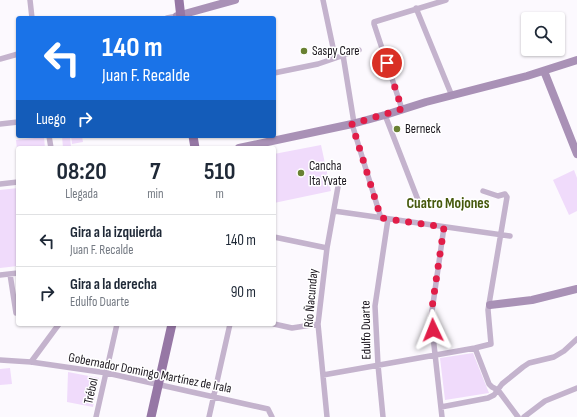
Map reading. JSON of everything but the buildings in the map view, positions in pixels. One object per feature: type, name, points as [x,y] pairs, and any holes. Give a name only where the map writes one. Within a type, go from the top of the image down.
[{"type":"main road","points":[[174,0],[179,16]]},
{"type":"main road","points":[[179,0],[179,16]]},
{"type":"main road","points":[[168,352],[172,326]]},
{"type":"main road","points":[[152,417],[175,326]]},
{"type":"main road","points":[[156,417],[161,384]]},
{"type":"street","points":[[30,0],[32,16]]},
{"type":"street","points":[[182,16],[235,0]]},
{"type":"street","points":[[323,0],[335,57]]},
{"type":"street","points":[[402,109],[374,22],[446,0]]},
{"type":"street","points":[[416,8],[452,96]]},
{"type":"street","points":[[276,73],[318,64],[359,50]]},
{"type":"street","points":[[0,59],[16,55]]},
{"type":"street","points":[[343,55],[353,123],[381,218]]},
{"type":"street","points":[[249,146],[385,115],[402,109],[544,71],[577,60]]},
{"type":"street","points":[[544,71],[577,154]]},
{"type":"street","points":[[385,115],[418,200]]},
{"type":"street","points":[[0,124],[16,122]]},
{"type":"street","name":"Río Ñacunday","points":[[327,417],[318,324],[327,248],[339,181]]},
{"type":"street","points":[[0,184],[16,182]]},
{"type":"street","points":[[323,375],[491,344],[488,317],[507,195],[498,196],[483,191]]},
{"type":"street","points":[[334,211],[510,236]]},
{"type":"street","name":"Edulfo Duarte","points":[[383,417],[378,365],[375,306],[388,219]]},
{"type":"street","points":[[442,417],[432,313],[444,227]]},
{"type":"street","points":[[276,237],[327,248]]},
{"type":"street","points":[[0,276],[16,273]]},
{"type":"street","points":[[10,274],[16,313]]},
{"type":"street","points":[[490,305],[532,300],[577,289]]},
{"type":"street","points":[[276,324],[292,328],[318,324]]},
{"type":"street","points":[[31,362],[58,326]]},
{"type":"street","name":"Trébol","points":[[96,417],[117,326]]},
{"type":"street","points":[[208,417],[230,326]]},
{"type":"street","points":[[441,407],[488,398],[494,395],[502,384],[529,363],[554,357],[564,351],[577,339]]},
{"type":"street","points":[[475,348],[489,384],[498,390],[518,417]]},
{"type":"street","name":"Gobernador Domingo Martínez de Irala","points":[[0,360],[31,362],[107,373],[268,409],[271,415]]},
{"type":"street","points":[[524,417],[545,400],[577,388]]},
{"type":"shaded area","points":[[44,138],[45,146],[17,146],[16,140]]},
{"type":"shaded area","points":[[62,138],[70,138],[71,146],[63,146]]},
{"type":"shaded area","points":[[71,138],[82,138],[83,142],[72,144]]},
{"type":"shaded area","name":"Cancha Ita Yvate","points":[[321,145],[331,191],[276,203],[276,154]]},
{"type":"shaded area","points":[[574,170],[577,178],[577,211],[569,215],[553,180]]},
{"type":"shaded area","points":[[16,188],[16,266],[0,268],[0,190]]},
{"type":"shaded area","points":[[473,353],[489,393],[445,400],[440,358]]},
{"type":"shaded area","points":[[10,368],[12,384],[0,385],[0,369]]},
{"type":"shaded area","points":[[68,372],[99,378],[93,407],[67,402]]},
{"type":"place","name":"Saspy Care","points":[[304,51]]},
{"type":"place","name":"Berneck","points":[[397,129]]},
{"type":"place","name":"Cancha Ita Yvate","points":[[301,173]]},
{"type":"district","name":"Cuatro Mojones","points":[[448,203]]},
{"type":"route","points":[[387,63],[402,109],[352,124],[381,218],[444,227],[432,308],[431,318],[433,330]]}]
